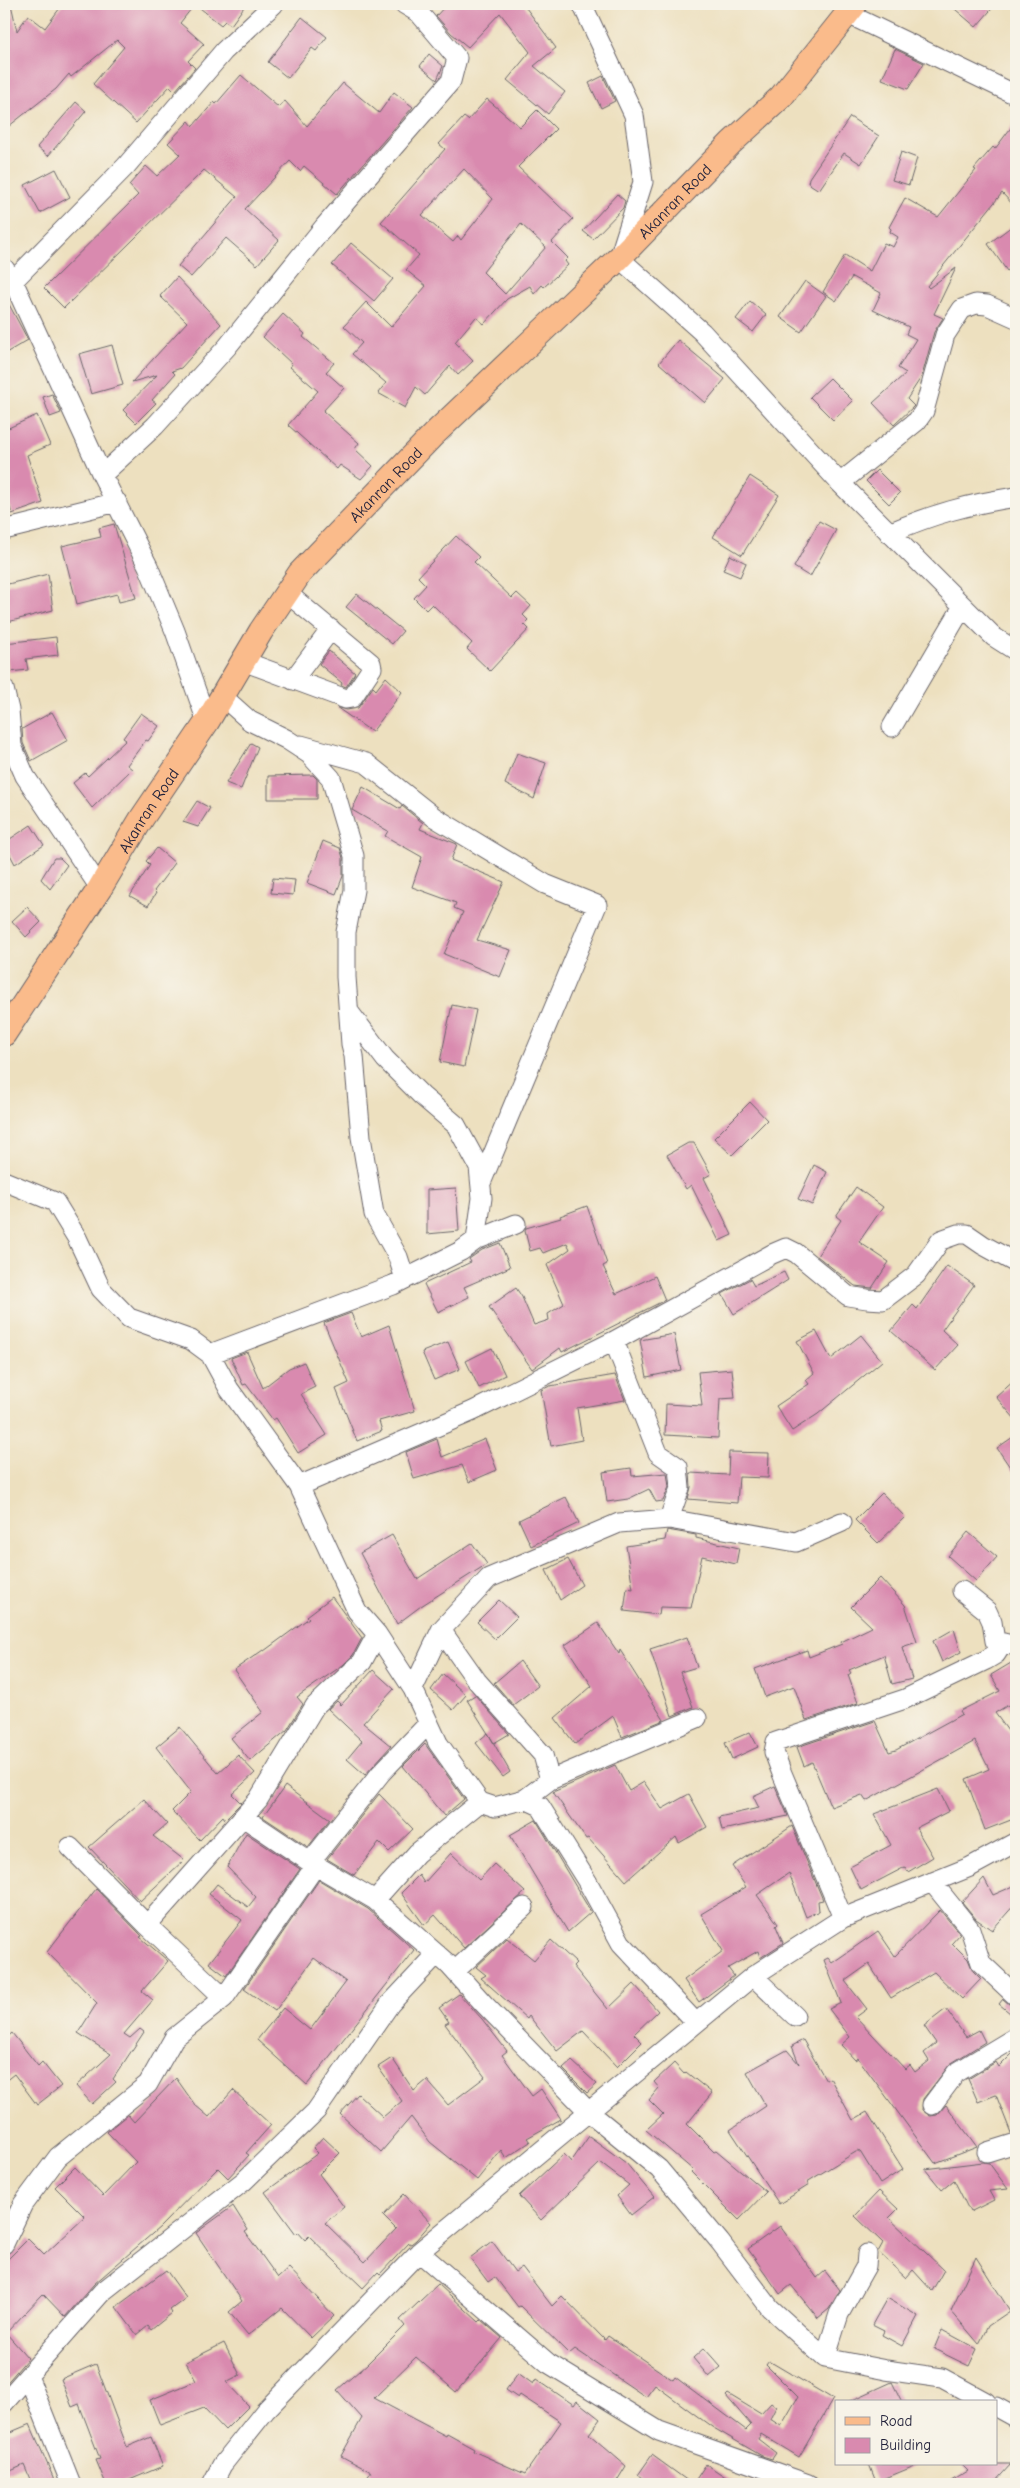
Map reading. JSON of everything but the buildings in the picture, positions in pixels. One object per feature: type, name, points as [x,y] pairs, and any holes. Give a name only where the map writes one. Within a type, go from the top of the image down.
[{"type":"main road","name":"Akanran Road","points":[[4,1034],[100,888],[142,818],[207,722],[242,661],[300,573],[433,435],[619,258],[731,143],[780,97],[852,9]]},
{"type":"street","points":[[207,722],[172,623],[148,566],[102,475],[8,274],[126,166],[224,51],[274,4]]},
{"type":"street","points":[[102,475],[155,426],[227,347],[324,227],[452,81],[457,58],[419,13],[404,4]]},
{"type":"street","points":[[582,4],[634,115],[643,182],[619,258],[702,332],[840,483],[994,637],[1016,651]]},
{"type":"street","points":[[852,9],[1016,95]]},
{"type":"street","points":[[840,483],[918,421],[924,411],[945,335],[962,309],[976,304],[987,305],[1016,318]]},
{"type":"street","points":[[889,532],[920,519],[967,504],[1016,497]]},
{"type":"street","points":[[4,530],[117,502]]},
{"type":"street","points":[[242,661],[346,699],[352,698],[372,668],[371,663],[287,593]]},
{"type":"street","points":[[892,727],[963,606]]},
{"type":"street","points":[[293,680],[331,629]]},
{"type":"street","points":[[4,689],[9,710],[12,746],[25,776],[100,888]]},
{"type":"street","points":[[222,696],[250,722],[292,743],[309,754],[331,778],[354,856],[354,890],[346,932],[346,977],[350,1014],[350,1044],[354,1056],[361,1137],[374,1214],[398,1257],[405,1279]]},
{"type":"street","points":[[292,743],[366,763],[434,817],[545,884],[597,905],[480,1183]]},
{"type":"street","points":[[350,1014],[385,1059],[422,1096],[456,1124],[479,1166],[482,1198],[476,1240]]},
{"type":"street","points":[[4,1181],[55,1202],[77,1238],[102,1289],[129,1318],[190,1340],[210,1354],[234,1396],[299,1486],[357,1611],[377,1634],[413,1689],[438,1743],[480,1802],[495,1807],[525,1799],[550,1780],[696,1718]]},
{"type":"street","points":[[210,1354],[405,1279],[461,1251],[476,1240],[516,1224]]},
{"type":"street","points":[[299,1486],[473,1411],[614,1341],[786,1248],[796,1253],[848,1296],[867,1299],[883,1300],[916,1275],[941,1240],[958,1234],[967,1234],[982,1245],[1016,1263]]},
{"type":"street","points":[[614,1341],[658,1453],[678,1467],[680,1488],[669,1519]]},
{"type":"street","points":[[413,1689],[440,1630],[489,1578],[619,1523],[669,1519],[796,1542],[842,1522]]},
{"type":"street","points":[[962,1591],[987,1611],[992,1622],[995,1641],[1010,1644]]},
{"type":"street","points":[[440,1630],[477,1681],[542,1755],[550,1780]]},
{"type":"street","points":[[147,1926],[258,1800],[315,1706],[362,1662],[377,1634]]},
{"type":"street","points":[[843,1918],[781,1771],[774,1752],[776,1742],[905,1699],[986,1660],[1010,1644]]},
{"type":"street","points":[[362,1662],[391,1658]]},
{"type":"street","points":[[4,2244],[23,2204],[58,2157],[148,2084],[174,2038],[224,1998],[313,1863],[381,1773],[429,1723]]},
{"type":"street","points":[[525,1799],[540,1806],[587,1881],[621,1943],[696,2023]]},
{"type":"street","points":[[375,1900],[417,1853],[480,1802]]},
{"type":"street","points":[[246,1814],[249,1821],[313,1863],[375,1900],[437,1954],[588,2112],[659,2169],[720,2242],[770,2308],[825,2358],[886,2370],[942,2378],[982,2400]]},
{"type":"street","points":[[212,2484],[222,2465],[265,2411],[419,2252],[753,1976],[843,1918],[970,1867],[1016,1842]]},
{"type":"street","points":[[70,1847],[147,1926],[224,1998]]},
{"type":"street","points":[[932,1882],[970,1929],[981,1963],[1016,1996]]},
{"type":"street","points":[[455,1971],[524,1907]]},
{"type":"street","points":[[4,2403],[102,2292],[244,2181],[316,2111],[390,2004],[437,1954]]},
{"type":"street","points":[[753,1976],[795,2016]]},
{"type":"street","points":[[932,2105],[956,2073],[1016,2036]]},
{"type":"street","points":[[987,2152],[1016,2143]]},
{"type":"street","points":[[419,2252],[548,2363],[659,2432],[808,2484]]},
{"type":"street","points":[[825,2358],[839,2314],[866,2266],[867,2254]]},
{"type":"street","points":[[28,2376],[71,2484]]},
{"type":"street","points":[[998,2408],[1016,2418]]}]
